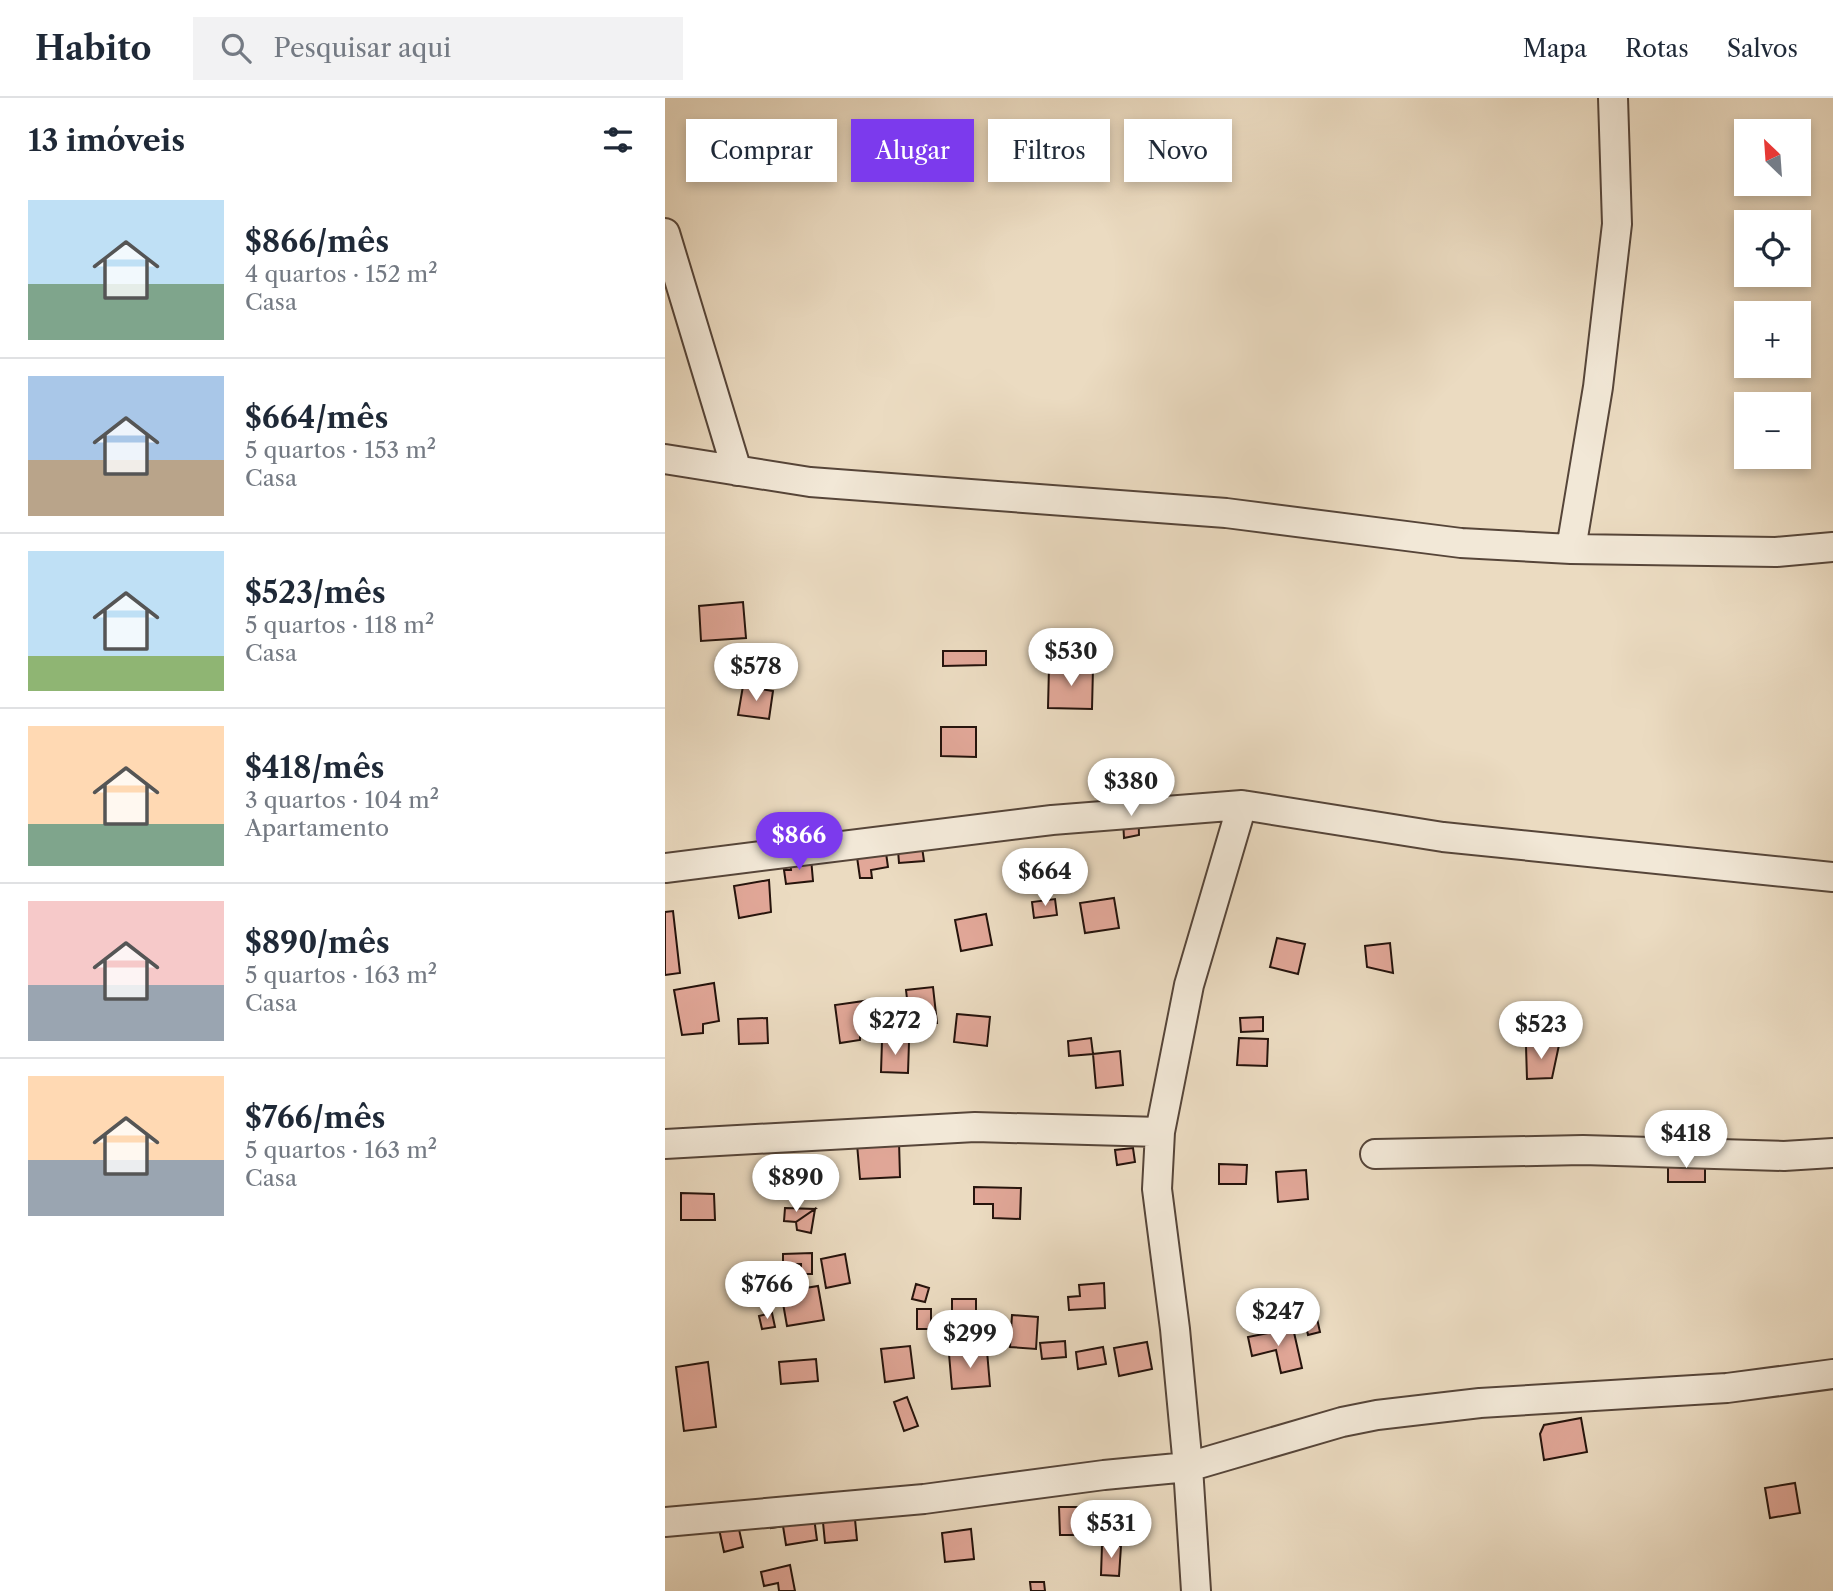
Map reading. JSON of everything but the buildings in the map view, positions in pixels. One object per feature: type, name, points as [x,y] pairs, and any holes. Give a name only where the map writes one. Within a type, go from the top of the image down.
[{"type":"street","points":[[1571,550],[1598,387],[1617,224],[1613,98]]},
{"type":"street","points":[[665,233],[737,471]]},
{"type":"street","points":[[665,459],[810,482],[1226,513],[1461,543],[1571,550],[1776,552],[1833,547]]},
{"type":"street","points":[[1196,1591],[1175,1329],[1157,1189],[1160,1132],[1189,985],[1241,805]]},
{"type":"street","points":[[665,868],[1052,820],[1241,805],[1443,836],[1833,877]]},
{"type":"street","points":[[665,1144],[975,1127],[1160,1132]]},
{"type":"street","points":[[1375,1154],[1583,1150],[1784,1156],[1833,1153]]},
{"type":"street","points":[[665,1522],[924,1499],[1104,1475],[1188,1467],[1342,1422],[1377,1415],[1479,1403],[1727,1388],[1833,1374]]}]
